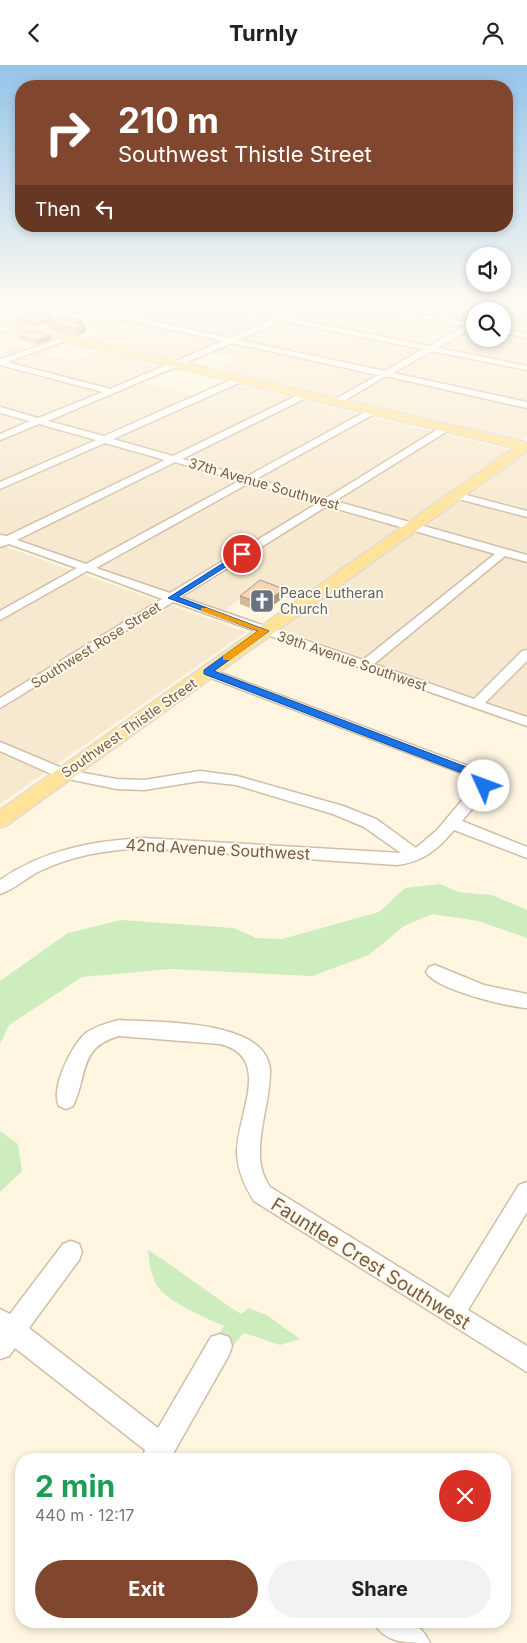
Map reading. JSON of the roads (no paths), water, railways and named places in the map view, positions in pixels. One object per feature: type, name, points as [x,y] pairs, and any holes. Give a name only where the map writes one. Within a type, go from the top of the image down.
[{"type":"main road","points":[[232,379],[526,446]]},
{"type":"main road","name":"Southwest Thistle Street","points":[[0,820],[526,446]]},
{"type":"street","points":[[63,379],[110,391]]},
{"type":"street","points":[[0,437],[141,379]]},
{"type":"street","points":[[337,402],[378,379]]},
{"type":"street","points":[[407,379],[527,405]]},
{"type":"street","points":[[0,486],[238,380]]},
{"type":"street","points":[[3,541],[305,395]]},
{"type":"street","name":"37th Avenue Southwest","points":[[0,410],[527,559]]},
{"type":"street","points":[[0,616],[246,479],[373,411]]},
{"type":"street","name":"Southwest Rose Street","points":[[0,704],[446,428]]},
{"type":"street","points":[[455,495],[527,514]]},
{"type":"street","name":"39th Avenue Southwest","points":[[3,541],[87,568],[527,723]]},
{"type":"street","points":[[366,665],[504,552]]},
{"type":"street","points":[[476,704],[527,654]]},
{"type":"street","points":[[0,746],[64,774],[132,785],[200,776],[237,781],[338,810],[370,823],[388,833],[415,855],[427,848],[484,786],[482,778],[208,672]]},
{"type":"street","points":[[451,823],[527,853]]},
{"type":"street","name":"42nd Avenue Southwest","points":[[0,888],[13,878],[49,859],[67,853],[115,844],[143,843],[378,859],[403,859],[415,855]]},
{"type":"street","points":[[435,972],[481,993],[503,999],[527,1001]]},
{"type":"street","name":"Fauntlee Crest Southwest","points":[[66,1100],[73,1068],[82,1049],[96,1035],[107,1030],[119,1028],[220,1036],[232,1038],[243,1044],[259,1061],[260,1071],[248,1154],[253,1180],[262,1194],[282,1209],[527,1360]]},
{"type":"street","points":[[453,1313],[527,1192]]},
{"type":"street","points":[[71,1252],[4,1333],[159,1453],[220,1346]]},
{"type":"street","points":[[395,1628],[415,1643]]},
{"type":"place","name":"Peace Lutheran Church","points":[[262,601]]}]
